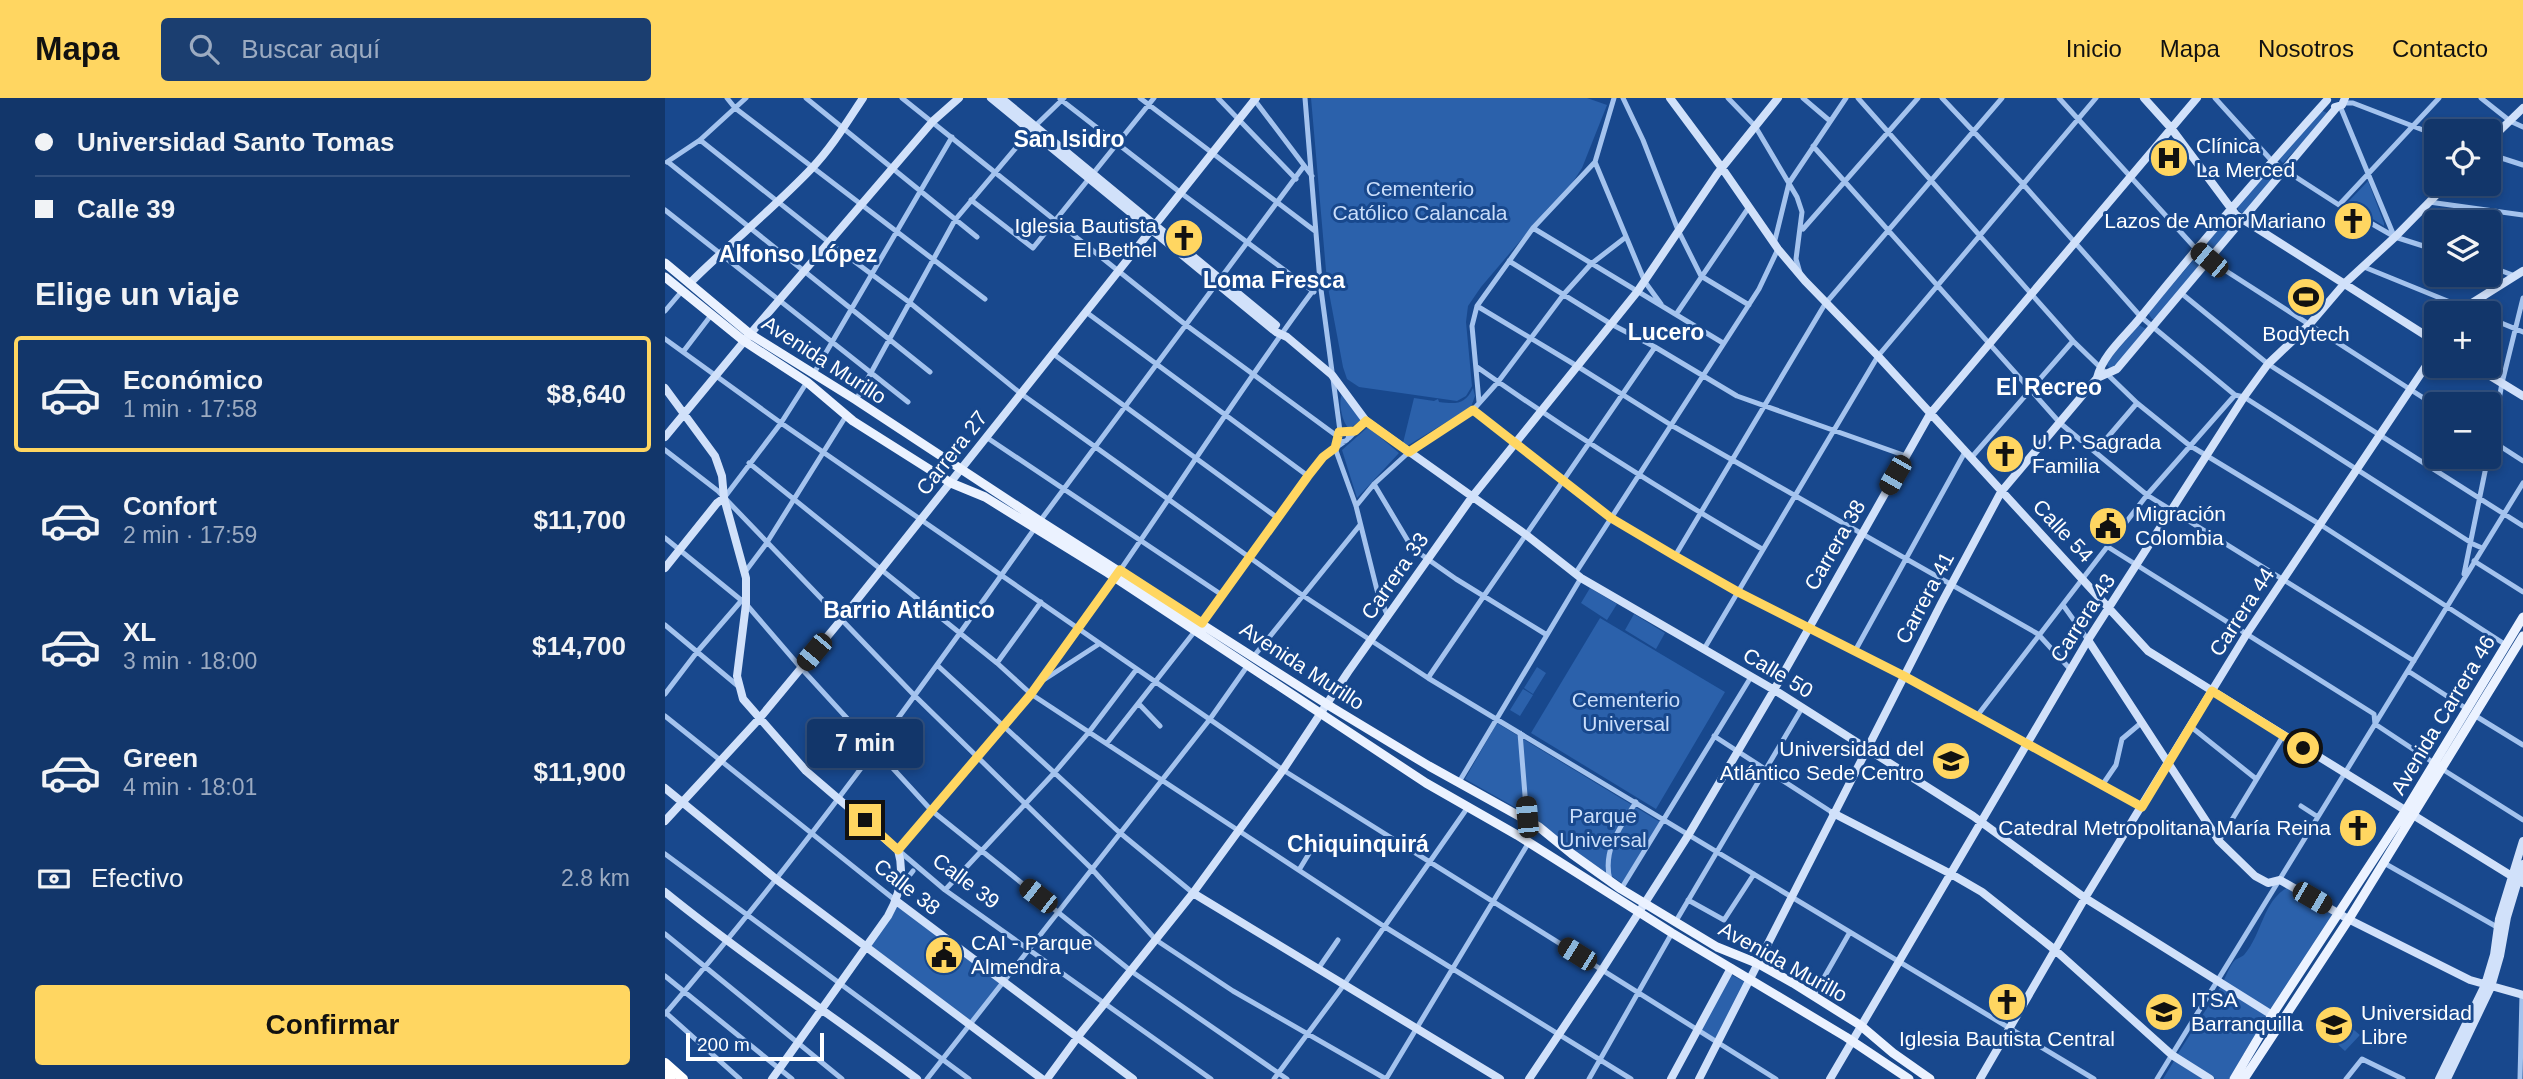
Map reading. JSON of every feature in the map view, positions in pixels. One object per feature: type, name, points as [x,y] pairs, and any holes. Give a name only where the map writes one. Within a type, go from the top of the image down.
[{"type":"highway","points":[[665,1063],[683,1079]]},
{"type":"highway","points":[[665,1075],[670,1079]]},
{"type":"main road","name":"Avenida Murillo","points":[[665,263],[690,283],[747,338],[814,373],[856,400],[1037,524],[1198,627],[1248,666],[1527,820],[1611,883],[1717,947],[1759,964],[1814,996],[1860,1025],[1930,1079]]},
{"type":"main road","name":"Avenida Murillo","points":[[667,279],[807,382],[846,416],[951,483],[1037,524]]},
{"type":"main road","name":"Avenida Carrera 46","points":[[2515,650],[2523,617]]},
{"type":"main road","name":"Avenida Murillo","points":[[1198,627],[1254,656],[1426,783],[1529,842],[1909,1079]]},
{"type":"main road","name":"Avenida Carrera 46","points":[[2246,1079],[2263,1030],[2272,1015],[2409,812],[2470,712],[2523,636]]},
{"type":"main road","name":"Avenida Carrera 46","points":[[2232,1079],[2272,1035],[2349,919],[2383,863],[2409,812]]},
{"type":"street","points":[[727,98],[735,108],[985,299]]},
{"type":"street","points":[[746,98],[700,140],[667,162],[930,372]]},
{"type":"street","points":[[806,98],[977,237]]},
{"type":"street","points":[[690,283],[813,167],[863,98]]},
{"type":"street","points":[[902,98],[1186,325],[1341,439]]},
{"type":"street","points":[[665,437],[933,121],[959,98]]},
{"type":"street","name":"Calle 50","points":[[991,98],[1033,128],[1332,375],[1366,421],[1525,534],[1578,576],[1775,690],[1981,822],[2085,898],[2272,1015]]},
{"type":"street","name":"Calle 50","points":[[1001,98],[1033,128]]},
{"type":"street","points":[[1140,98],[1315,231]]},
{"type":"street","points":[[971,200],[1033,248],[1154,98]]},
{"type":"street","points":[[1218,98],[1296,179]]},
{"type":"street","points":[[1305,98],[1321,292],[1341,439],[1377,590],[1388,617]]},
{"type":"street","points":[[1479,403],[1472,326],[1477,306],[1533,228],[1595,162],[1614,98]]},
{"type":"street","points":[[1623,98],[1643,140],[1678,230],[1701,276],[1749,305]]},
{"type":"street","name":"Calle 54","points":[[1670,98],[1801,277],[1878,356],[2148,651],[2518,880]]},
{"type":"street","points":[[1728,98],[1755,126],[1790,183],[1802,212],[1796,259],[1801,277]]},
{"type":"street","name":"Carrera 33","points":[[1045,1079],[1193,893],[1283,770],[1472,497],[1645,282],[1722,168],[1778,98]]},
{"type":"street","points":[[1803,98],[1831,121]]},
{"type":"street","points":[[1459,782],[1547,635],[1611,518],[1769,271],[1779,250],[1790,183],[1846,98]]},
{"type":"street","points":[[1858,98],[2099,368]]},
{"type":"street","points":[[1801,231],[1918,98]]},
{"type":"street","points":[[1942,98],[2152,327],[2240,396],[2482,548]]},
{"type":"street","points":[[1675,556],[1825,304],[2002,98]]},
{"type":"street","points":[[2059,98],[2209,260],[2424,399]]},
{"type":"street","points":[[1704,649],[1878,356],[2096,98]]},
{"type":"street","points":[[2144,98],[2171,128],[2230,209],[2242,220],[2424,334]]},
{"type":"street","name":"Carrera 38","points":[[1529,1079],[1689,834],[1775,690],[1930,414],[2197,98]]},
{"type":"street","points":[[2215,98],[2272,161],[2339,205],[2395,237],[2424,246]]},
{"type":"street","points":[[2339,205],[2439,98]]},
{"type":"street","points":[[2481,98],[2510,121],[2523,127]]},
{"type":"street","points":[[856,400],[955,220],[995,170],[1061,99],[1313,292],[1321,292]]},
{"type":"street","points":[[1255,99],[1312,176]]},
{"type":"street","name":"Carrera 27","points":[[665,821],[759,719],[841,620],[1255,99]]},
{"type":"street","points":[[2326,99],[2332,106],[2344,103],[2424,130]]},
{"type":"street","name":"Carrera 41","points":[[2102,377],[2099,368],[2230,209],[2326,99]]},
{"type":"street","points":[[2344,103],[2368,174],[2395,237]]},
{"type":"street","name":"Carrera 41","points":[[1699,1079],[1833,813],[2001,492],[2102,377],[2117,369],[2344,103]]},
{"type":"street","points":[[2501,130],[2523,108]]},
{"type":"street","points":[[814,373],[952,137]]},
{"type":"street","points":[[700,140],[909,302],[1020,393],[1302,594],[1428,678],[2094,1079]]},
{"type":"street","points":[[1813,146],[2060,423],[2147,495],[2414,661]]},
{"type":"street","points":[[2501,157],[2523,165]]},
{"type":"street","points":[[1595,162],[1645,282],[1662,305]]},
{"type":"street","points":[[740,1079],[665,1013],[747,917],[876,750],[1037,524],[1304,166]]},
{"type":"street","name":"Carrera 43","points":[[1830,1079],[2070,669],[2207,455],[2240,396],[2268,364],[2309,325],[2344,284],[2435,196]]},
{"type":"street","points":[[2429,202],[2523,215]]},
{"type":"street","points":[[1677,313],[1749,207]]},
{"type":"street","points":[[665,209],[908,402]]},
{"type":"street","points":[[1533,228],[1723,343]]},
{"type":"street","points":[[1356,506],[1374,484],[1409,452],[1473,410],[1498,382],[1564,294],[1591,264],[1626,237]]},
{"type":"street","points":[[1779,250],[1797,245]]},
{"type":"street","points":[[1510,261],[1611,324],[1737,396],[1906,456]]},
{"type":"street","points":[[2364,267],[2440,301]]},
{"type":"street","points":[[2501,269],[2521,272]]},
{"type":"street","points":[[2501,284],[2521,272]]},
{"type":"street","points":[[2477,301],[2496,287]]},
{"type":"street","points":[[665,310],[682,291]]},
{"type":"street","points":[[900,888],[902,864],[898,850],[1031,694],[1079,630],[1253,374],[1313,292]]},
{"type":"street","points":[[2181,293],[2268,364],[2523,526]]},
{"type":"street","points":[[2500,392],[2520,330],[2523,298]]},
{"type":"street","points":[[1477,306],[1671,425],[2038,635],[2070,669]]},
{"type":"street","points":[[1086,312],[1308,476]]},
{"type":"street","points":[[683,352],[712,314]]},
{"type":"street","points":[[2501,323],[2520,330]]},
{"type":"street","points":[[665,339],[781,423],[1283,770],[1776,1079]]},
{"type":"street","points":[[1856,651],[1906,559],[1968,455],[2073,341]]},
{"type":"street","points":[[1428,678],[1655,347]]},
{"type":"street","points":[[1052,353],[1279,519]]},
{"type":"street","points":[[1477,367],[1590,444],[1762,549]]},
{"type":"street","name":"Carrera 44","points":[[1980,1079],[2085,898],[2246,635],[2424,369]]},
{"type":"street","points":[[2102,377],[2189,445],[2321,525],[2515,650]]},
{"type":"street","points":[[2494,378],[2523,396]]},
{"type":"street","points":[[665,568],[717,503],[724,498],[781,423],[807,382]]},
{"type":"street","points":[[665,388],[719,465],[724,498],[745,572],[737,666],[738,686]]},
{"type":"street","points":[[1336,394],[1346,392]]},
{"type":"street","points":[[1977,716],[2147,495],[2189,445],[2240,396]]},
{"type":"street","points":[[2095,452],[2137,403]]},
{"type":"street","points":[[1473,410],[1611,518],[1675,556],[1738,592],[2028,742],[2142,807]]},
{"type":"street","points":[[745,572],[766,544],[846,416]]},
{"type":"street","points":[[1107,743],[1251,558],[1323,457],[1341,439],[1366,421]]},
{"type":"street","points":[[986,437],[1222,595]]},
{"type":"street","points":[[2501,447],[2523,461]]},
{"type":"street","points":[[665,450],[724,498],[914,695],[1091,868],[1156,940],[1233,990],[1386,1079],[1529,842]]},
{"type":"street","points":[[748,463],[997,663],[1031,694],[1385,927],[1631,1079]]},
{"type":"street","points":[[2463,581],[2485,469]]},
{"type":"street","points":[[2157,1079],[2523,483]]},
{"type":"street","points":[[1374,484],[1408,541],[1429,560],[1547,635]]},
{"type":"street","points":[[1254,656],[1360,525]]},
{"type":"street","points":[[665,538],[744,602],[931,810],[1131,971],[1276,1076],[1287,1079]]},
{"type":"street","points":[[2108,547],[2374,714],[2375,724]]},
{"type":"street","points":[[2474,561],[2523,592]]},
{"type":"street","points":[[665,694],[697,652],[744,602]]},
{"type":"street","points":[[997,663],[1041,602]]},
{"type":"street","points":[[2063,605],[2219,841],[2262,880],[2272,883],[2280,880]]},
{"type":"street","name":"Calle 39","points":[[665,625],[738,686],[745,704],[806,771],[945,890],[1211,1079]]},
{"type":"street","points":[[1040,682],[1099,643]]},
{"type":"street","points":[[937,665],[1119,832],[1193,893],[1500,1079]]},
{"type":"street","points":[[927,1079],[1027,948],[1210,719],[1248,666]]},
{"type":"street","points":[[945,890],[1055,772],[1136,670]]},
{"type":"street","points":[[2408,671],[2523,745]]},
{"type":"street","points":[[1621,889],[1751,677]]},
{"type":"street","points":[[1139,704],[1160,726]]},
{"type":"street","points":[[1676,921],[1802,708]]},
{"type":"street","name":"Calle 38","points":[[665,716],[895,900],[1133,1079]]},
{"type":"street","points":[[2103,784],[2116,765],[2122,739],[2141,723]]},
{"type":"street","points":[[2375,724],[2523,820]]},
{"type":"street","points":[[2190,726],[2255,778]]},
{"type":"street","points":[[1520,733],[1527,820]]},
{"type":"street","points":[[1714,736],[1833,813],[1951,873],[1982,892],[2055,950],[2172,1055],[2210,1079]]},
{"type":"street","points":[[2219,841],[2255,778],[2284,736]]},
{"type":"street","points":[[665,788],[776,879],[1045,1079]]},
{"type":"street","points":[[1611,883],[1608,865],[1610,846],[1636,802]]},
{"type":"street","points":[[2301,806],[2318,817]]},
{"type":"street","points":[[1276,1076],[1343,986],[1468,807]]},
{"type":"street","points":[[2439,1079],[2488,986],[2497,926],[2518,880],[2523,841]]},
{"type":"street","points":[[1299,870],[1317,842]]},
{"type":"street","points":[[665,854],[969,1079]]},
{"type":"street","points":[[2383,863],[2497,926]]},
{"type":"street","points":[[2447,1079],[2500,956],[2507,917],[2523,864]]},
{"type":"street","points":[[772,1079],[888,916],[900,888],[913,872]]},
{"type":"street","points":[[1688,900],[1724,920],[1754,874]]},
{"type":"street","points":[[2280,880],[2339,914],[2488,986],[2523,995],[2520,1079]]},
{"type":"street","points":[[665,892],[726,941],[917,1079]]},
{"type":"street","points":[[1814,996],[1850,932]]},
{"type":"street","points":[[1589,1079],[1672,933]]},
{"type":"street","points":[[665,934],[842,1079]]},
{"type":"street","points":[[1318,970],[1338,940]]},
{"type":"street","points":[[1671,1079],[1731,968]]},
{"type":"street","points":[[665,976],[792,1079]]},
{"type":"street","points":[[2232,1079],[2263,1030]]},
{"type":"street","points":[[2246,1079],[2272,1035]]},
{"type":"street","points":[[2346,1079],[2362,1059],[2403,1079]]},
{"type":"green space","name":"Cementerio Católico Calancala","points":[[1311,98],[1587,98],[1607,105],[1582,168],[1569,188],[1549,207],[1468,306],[1466,322],[1472,386],[1466,396],[1457,401],[1359,387],[1347,379],[1327,282]]},
{"type":"green space","points":[[2321,110],[2327,113],[2325,119],[2283,163],[2279,159]]},
{"type":"green space","points":[[2275,167],[2279,171],[2247,211],[2242,213],[2238,210],[2238,205],[2270,168]]},
{"type":"green space","points":[[2368,181],[2384,223],[2384,226],[2347,203]]},
{"type":"green space","points":[[2229,216],[2236,224],[2210,254],[2206,255],[2203,248]]},
{"type":"green space","points":[[2196,257],[2202,260],[2202,263],[2156,319],[2152,319],[2148,313]]},
{"type":"green space","points":[[2139,325],[2146,329],[2115,368],[2110,369],[2106,363]]},
{"type":"green space","points":[[1473,388],[1475,396],[1471,407],[1407,446],[1403,443],[1414,398],[1455,403],[1467,398]]},
{"type":"green space","points":[[1342,394],[1361,420],[1349,429],[1341,412]]},
{"type":"green space","points":[[1368,427],[1399,453],[1357,498],[1342,450]]},
{"type":"green space","points":[[1590,588],[1617,604],[1607,620],[1581,603]]},
{"type":"green space","points":[[1634,614],[1665,633],[1656,649],[1625,630]]},
{"type":"green space","name":"Cementerio Universal","points":[[1600,618],[1725,692],[1656,809],[1531,733]]},
{"type":"green space","points":[[1537,667],[1546,673],[1533,694],[1524,688]]},
{"type":"green space","points":[[1523,689],[1533,695],[1520,716],[1510,710]]},
{"type":"green space","name":"Parque Universal","points":[[1497,723],[1660,822],[1622,883],[1574,851],[1534,818],[1465,779]]},
{"type":"green space","points":[[2288,887],[2337,916],[2274,1008],[2269,1010],[2225,984],[2224,980],[2233,962],[2244,955],[2250,946],[2273,901]]},
{"type":"green space","points":[[895,900],[1003,981],[970,1025],[865,946]]},
{"type":"green space","points":[[1730,974],[1745,982],[1716,1039],[1699,1029]]},
{"type":"green space","points":[[2221,986],[2266,1014],[2229,1079],[2216,1079],[2177,1055]]},
{"type":"green space","points":[[2349,1026],[2360,1035],[2345,1051],[2335,1042]]},
{"type":"green space","points":[[2174,1061],[2203,1079],[2163,1079]]},
{"type":"place","name":"Clínica La Merced","points":[[2169,158]]},
{"type":"place","name":"Lazos de Amor Mariano","points":[[2353,221]]},
{"type":"place","name":"Iglesia Bautista El Bethel","points":[[1184,238]]},
{"type":"place","name":"Bodytech","points":[[2306,297]]},
{"type":"place","name":"U. P. Sagrada Familia","points":[[2005,454]]},
{"type":"place","name":"Migración Colombia","points":[[2108,526]]},
{"type":"place","name":"Universidad del Atlántico Sede Centro","points":[[1951,761]]},
{"type":"place","name":"Catedral Metropolitana María Reina","points":[[2358,828]]},
{"type":"place","name":"CAI - Parque Almendra","points":[[944,955]]},
{"type":"place","name":"Iglesia Bautista Central","points":[[2007,1002]]},
{"type":"place","name":"ITSA Barranquilla","points":[[2164,1012]]},
{"type":"place","name":"Universidad Libre","points":[[2334,1025]]},
{"type":"district","name":"San Isidro","points":[[1069,139]]},
{"type":"district","name":"Alfonso López","points":[[798,254]]},
{"type":"district","name":"Loma Fresca","points":[[1274,280]]},
{"type":"district","name":"Lucero","points":[[1666,332]]},
{"type":"district","name":"El Recreo","points":[[2049,387]]},
{"type":"district","name":"Barrio Atlántico","points":[[909,610]]},
{"type":"district","name":"Chiquinquirá","points":[[1358,844]]},
{"type":"route","points":[[865,820],[898,850],[1031,694],[1120,570],[1202,623],[1308,476],[1323,457],[1335,448],[1341,430],[1355,431],[1366,421],[1409,452],[1473,410],[1611,518],[1675,556],[1738,592],[1904,676],[2142,807],[2212,691],[2303,748]]}]
